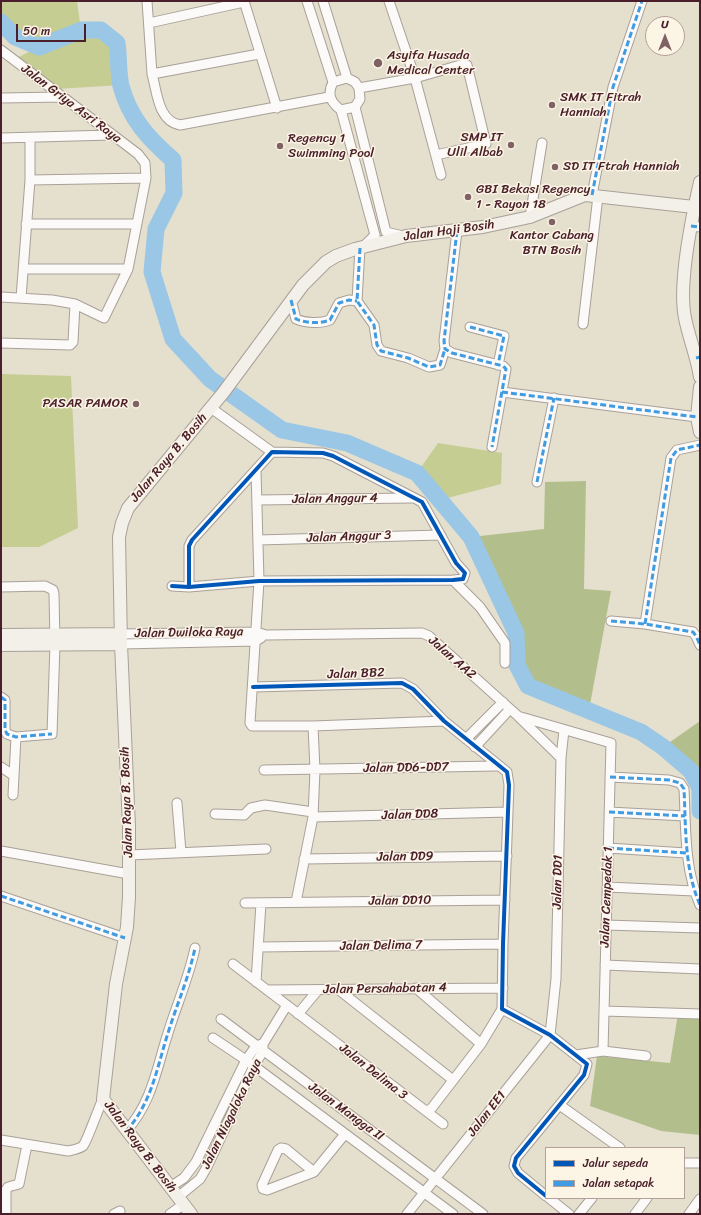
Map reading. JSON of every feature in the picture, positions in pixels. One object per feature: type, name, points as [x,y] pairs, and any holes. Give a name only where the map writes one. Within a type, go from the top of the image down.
[{"type":"main road","points":[[700,182],[694,207],[696,227],[684,272],[683,301],[684,317],[698,357],[700,377]]},
{"type":"main road","name":"Jalan Haji Bosih","points":[[234,378],[303,285],[326,262],[361,247],[406,236],[457,231],[530,217],[576,197],[595,196],[694,207]]},
{"type":"main road","name":"Jalan Raya B. Bosih","points":[[192,1214],[103,1099],[116,984],[125,938],[129,874],[119,537],[122,522],[134,499],[211,408],[234,378]]},
{"type":"main road","points":[[700,387],[697,417],[700,432]]},
{"type":"main road","points":[[1,635],[55,639],[121,639]]},
{"type":"main road","points":[[1,645],[55,639]]},
{"type":"street","points":[[146,1],[152,74],[161,108],[168,121],[174,124],[187,124],[330,97]]},
{"type":"street","points":[[307,1],[333,82]]},
{"type":"street","points":[[323,1],[347,78]]},
{"type":"street","points":[[389,1],[414,78],[441,175]]},
{"type":"street","points":[[583,324],[595,196],[613,87],[642,1]]},
{"type":"street","points":[[149,23],[244,2],[277,108]]},
{"type":"street","name":"Jalan Griya Asri Raya","points":[[3,54],[142,158],[146,178]]},
{"type":"street","points":[[152,74],[260,54]]},
{"type":"street","points":[[359,88],[414,78],[464,64],[468,68],[486,144],[436,155]]},
{"type":"street","points":[[341,110],[355,107],[360,99],[359,88],[355,82],[347,78],[333,82],[329,89],[330,97],[334,105],[341,110],[375,235]]},
{"type":"street","points":[[1,98],[62,97]]},
{"type":"street","points":[[355,107],[386,232]]},
{"type":"street","points":[[1,138],[110,135]]},
{"type":"street","points":[[22,298],[30,180],[30,138]]},
{"type":"street","points":[[530,217],[542,143]]},
{"type":"street","points":[[1,297],[52,300],[75,304],[104,318],[128,268],[146,178],[30,180]]},
{"type":"street","points":[[26,224],[136,224]]},
{"type":"street","points":[[406,236],[386,232],[375,235],[361,247],[357,301],[374,325],[377,345],[380,351],[408,358],[434,368],[440,365],[445,349],[445,322],[457,231]]},
{"type":"street","points":[[24,270],[128,268]]},
{"type":"street","points":[[292,300],[296,319],[320,322],[330,320],[339,303],[350,300],[357,301]]},
{"type":"street","points":[[1,343],[70,345],[72,342],[75,304]]},
{"type":"street","points":[[470,328],[504,336],[498,366]]},
{"type":"street","points":[[445,349],[452,353],[506,369],[492,447]]},
{"type":"street","points":[[502,392],[697,417]]},
{"type":"street","points":[[537,482],[554,398]]},
{"type":"street","points":[[172,586],[189,587],[259,581],[453,580],[463,579],[465,573],[456,562],[422,502],[333,456],[323,453],[272,452],[211,408]]},
{"type":"street","points":[[645,624],[671,458],[677,450],[700,445]]},
{"type":"street","points":[[189,587],[189,546],[192,540],[272,452]]},
{"type":"street","points":[[256,470],[259,581],[253,687],[249,721],[252,726],[313,726],[444,722]]},
{"type":"street","name":"Jalan Anggur 4","points":[[257,500],[414,498]]},
{"type":"street","name":"Jalan Anggur 3","points":[[258,540],[440,535]]},
{"type":"street","points":[[453,580],[480,607],[505,644],[505,663]]},
{"type":"street","points":[[1,587],[45,586],[53,590],[55,639],[52,734],[16,737],[7,734],[5,730],[5,700],[1,697]]},
{"type":"street","points":[[611,621],[645,624],[693,632],[700,645]]},
{"type":"street","name":"Jalan AA2","points":[[256,636],[422,633],[429,636],[503,702],[561,758]]},
{"type":"street","name":"Jalan Dwiloka Raya","points":[[121,639],[256,636]]},
{"type":"street","name":"Jalan BB2","points":[[253,687],[402,683],[413,689],[444,722],[506,772],[509,777],[507,856],[504,900],[502,1009]]},
{"type":"street","points":[[466,739],[503,702]]},
{"type":"street","points":[[475,747],[510,709]]},
{"type":"street","points":[[518,716],[564,730]]},
{"type":"street","points":[[296,902],[313,815],[315,770],[313,726]]},
{"type":"street","name":"Jalan Cempedak 1","points":[[564,730],[611,743],[603,1052]]},
{"type":"street","name":"Jalan DD1","points":[[550,1035],[556,979],[561,758],[564,730]]},
{"type":"street","points":[[13,795],[16,737]]},
{"type":"street","name":"Jalan DD6-DD7","points":[[264,770],[497,766]]},
{"type":"street","points":[[1,767],[13,775]]},
{"type":"street","points":[[610,778],[669,780],[680,783],[684,789],[686,853],[694,891],[700,905]]},
{"type":"street","points":[[177,803],[181,852]]},
{"type":"street","name":"Jalan DD8","points":[[215,814],[244,814],[251,808],[265,805],[313,815],[508,812]]},
{"type":"street","points":[[609,812],[685,816]]},
{"type":"street","points":[[608,848],[686,853]]},
{"type":"street","points":[[129,854],[238,852],[266,849]]},
{"type":"street","points":[[1,851],[129,874]]},
{"type":"street","name":"Jalan DD9","points":[[304,859],[507,856]]},
{"type":"street","points":[[607,887],[694,891]]},
{"type":"street","points":[[1,896],[125,938]]},
{"type":"street","name":"Jalan DD10","points":[[245,903],[504,900]]},
{"type":"street","points":[[256,982],[261,903]]},
{"type":"street","points":[[606,925],[700,928]]},
{"type":"street","name":"Jalan Delima 7","points":[[259,947],[503,944]]},
{"type":"street","points":[[126,1130],[138,1119],[149,1096],[168,1032],[192,965],[195,948]]},
{"type":"street","name":"Jalan Delima 3","points":[[233,964],[443,1124]]},
{"type":"street","points":[[605,965],[700,969]]},
{"type":"street","points":[[416,988],[481,1044]]},
{"type":"street","name":"Jalan Persahabatan 4","points":[[267,990],[503,988]]},
{"type":"street","points":[[298,1014],[318,990]]},
{"type":"street","points":[[339,990],[453,1080]]},
{"type":"street","name":"Jalan Niagaloka Raya","points":[[170,1214],[200,1179],[207,1167],[254,1066],[261,1047],[287,1005]]},
{"type":"street","points":[[426,1111],[431,1109],[481,1044],[502,1009],[550,1035],[587,1064],[587,1071],[561,1106],[516,1158],[514,1166],[518,1173],[545,1195]]},
{"type":"street","points":[[604,1011],[700,1014]]},
{"type":"street","name":"Jalan Mangga II","points":[[221,1019],[261,1047],[483,1214]]},
{"type":"street","name":"Jalan EE1","points":[[407,1214],[550,1035]]},
{"type":"street","name":"Jalan Mangga II","points":[[213,1038],[246,1060],[453,1214]]},
{"type":"street","name":"Jalan Niagaloka Raya","points":[[170,1187],[184,1178],[196,1162],[246,1060],[261,1047]]},
{"type":"street","points":[[576,1055],[603,1052],[646,1056]]},
{"type":"street","points":[[1,1140],[68,1152],[82,1147],[103,1099]]},
{"type":"street","points":[[561,1106],[619,1147]]},
{"type":"street","points":[[314,1172],[286,1150],[281,1148],[262,1185],[263,1189],[267,1190],[314,1172],[345,1134]]},
{"type":"street","points":[[6,1214],[6,1190],[8,1187],[19,1184],[27,1145]]},
{"type":"street","points":[[685,1163],[700,1164]]},
{"type":"street","points":[[550,1199],[569,1214]]},
{"type":"street","points":[[579,1214],[591,1199]]},
{"type":"street","points":[[635,1214],[646,1199]]},
{"type":"street","points":[[689,1214],[700,1200]]},
{"type":"green space","points":[[1,1],[77,1],[81,30],[101,30],[117,43],[121,85],[56,89],[13,60],[38,47],[15,37],[1,23]]},
{"type":"green space","points":[[1,374],[71,376],[78,528],[39,547],[1,547]]},
{"type":"green space","points":[[438,443],[502,453],[501,484],[440,500],[417,473]]},
{"type":"green space","points":[[586,481],[584,589],[611,591],[589,710],[528,686],[517,665],[516,633],[471,537],[544,529],[545,482]]},
{"type":"green space","points":[[700,721],[700,788],[691,771],[663,747]]},
{"type":"green space","points":[[700,1012],[700,1135],[661,1131],[590,1106],[597,1056],[670,1063],[678,1014]]},
{"type":"waterway","points":[[1,22],[15,37],[39,47],[82,30],[101,30],[117,43],[120,81],[129,108],[148,136],[173,160],[174,193],[156,229],[152,272],[173,339],[210,379],[282,430],[347,443],[417,473],[471,537],[516,633],[517,665],[528,686],[641,732],[663,747],[691,771],[700,788],[700,811]]},
{"type":"marked path","points":[[592,195],[613,87],[642,1]]},
{"type":"marked path","points":[[691,226],[700,227]]},
{"type":"marked path","points":[[457,231],[444,341],[445,349],[452,353],[503,366],[506,369],[492,447]]},
{"type":"marked path","points":[[360,248],[357,301],[374,325],[377,345],[381,351],[408,358],[429,367],[440,365],[445,349]]},
{"type":"marked path","points":[[291,300],[296,319],[313,322],[330,320],[339,303],[349,300],[357,301]]},
{"type":"marked path","points":[[470,327],[504,336],[498,365]]},
{"type":"marked path","points":[[696,358],[700,357]]},
{"type":"marked path","points":[[502,392],[697,417]]},
{"type":"marked path","points":[[537,482],[554,398]]},
{"type":"marked path","points":[[645,624],[671,458],[677,450],[700,445]]},
{"type":"marked path","points":[[611,621],[645,624],[693,632],[700,645]]},
{"type":"marked path","points":[[1,697],[5,700],[5,730],[7,734],[16,737],[52,734]]},
{"type":"marked path","points":[[610,777],[669,780],[680,783],[684,789],[688,862],[700,905]]},
{"type":"marked path","points":[[609,812],[685,816]]},
{"type":"marked path","points":[[608,848],[686,853]]},
{"type":"marked path","points":[[1,896],[125,938]]},
{"type":"marked path","points":[[126,1131],[142,1109],[153,1084],[168,1033],[190,969],[195,948]]},
{"type":"cycle path","points":[[172,586],[189,587],[259,581],[453,580],[463,579],[465,573],[456,563],[422,502],[333,456],[323,453],[272,452],[192,540],[189,546],[189,587]]},
{"type":"cycle path","points":[[253,687],[402,683],[413,689],[444,721],[507,772],[509,785],[502,1009],[550,1035],[587,1064],[584,1075],[516,1158],[514,1166],[518,1173],[545,1195]]},
{"type":"place","name":"Asyifa Husada Medical Center","points":[[378,63]]},
{"type":"place","name":"SMK IT Fitrah Hanniah","points":[[552,105]]},
{"type":"place","name":"SMP IT Ulil Albab","points":[[511,145]]},
{"type":"place","name":"Regency 1 Swimming Pool","points":[[280,146]]},
{"type":"place","name":"SD IT Ftrah Hanniah","points":[[555,167]]},
{"type":"place","name":"GBI Bekasi Regency 1 - Rayon 18","points":[[468,197]]},
{"type":"place","name":"Kantor Cabang BTN Bosih","points":[[552,222]]},
{"type":"place","name":"PASAR PAMOR","points":[[136,404]]}]
